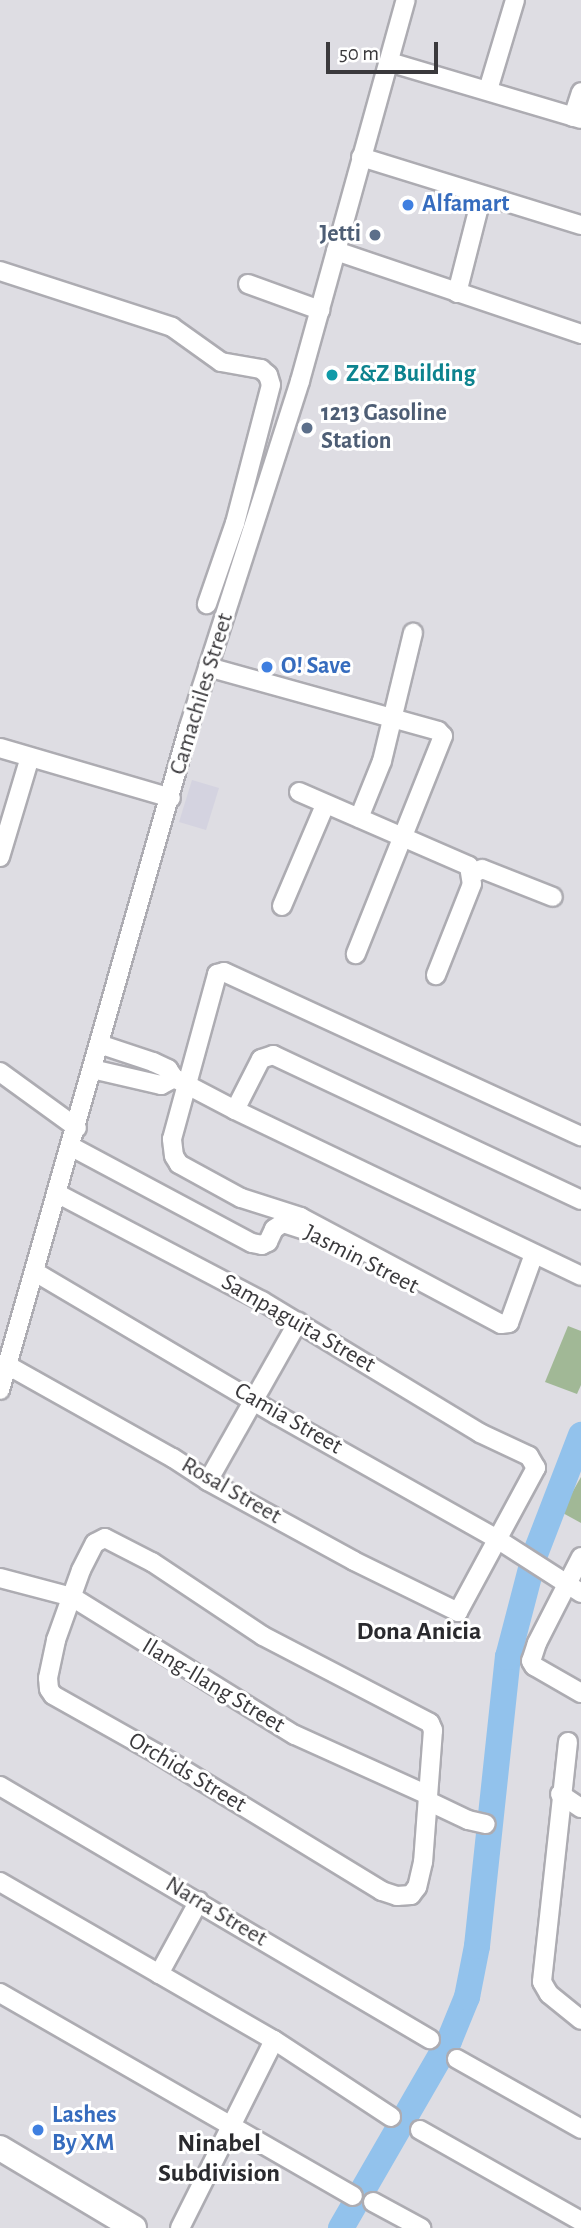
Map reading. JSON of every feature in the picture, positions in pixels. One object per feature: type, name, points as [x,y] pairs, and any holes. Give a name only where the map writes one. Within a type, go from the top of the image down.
[{"type":"highway","points":[[0,2148],[134,2228]]},
{"type":"street","name":"Camachiles Street","points":[[0,1390],[208,667],[300,381],[406,0]]},
{"type":"street","points":[[488,90],[515,0]]},
{"type":"street","points":[[388,62],[577,118],[581,92]]},
{"type":"street","points":[[361,157],[581,225]]},
{"type":"street","points":[[457,293],[482,195]]},
{"type":"street","points":[[336,251],[581,334]]},
{"type":"street","points":[[0,271],[172,327],[221,362],[261,369],[268,375],[271,385],[235,523],[206,604]]},
{"type":"street","points":[[248,284],[320,310]]},
{"type":"street","points":[[359,818],[382,761],[413,632]]},
{"type":"street","points":[[208,667],[438,731],[443,736],[356,954]]},
{"type":"street","points":[[0,748],[171,798]]},
{"type":"street","points":[[0,857],[30,757]]},
{"type":"street","points":[[299,792],[471,870],[482,869],[553,897]]},
{"type":"street","points":[[282,906],[325,805]]},
{"type":"street","points":[[436,975],[472,884],[471,870]]},
{"type":"street","points":[[534,1254],[509,1323],[500,1324],[301,1217],[241,1198],[179,1164],[174,1156],[172,1139],[180,1081],[217,974],[224,972],[581,1136]]},
{"type":"street","points":[[99,1044],[168,1069],[180,1081],[235,1110],[581,1276]]},
{"type":"street","points":[[235,1110],[261,1059],[273,1055],[581,1200]]},
{"type":"street","points":[[92,1069],[161,1085],[180,1081]]},
{"type":"street","points":[[0,1072],[77,1128]]},
{"type":"street","name":"Jasmin Street","points":[[72,1146],[252,1244],[262,1245],[277,1225],[290,1223],[509,1336]]},
{"type":"street","name":"Sampaguita Street","points":[[58,1194],[298,1322],[480,1433],[529,1456],[536,1468],[497,1539]]},
{"type":"street","name":"Camia Street","points":[[35,1272],[497,1539],[574,1588]]},
{"type":"street","points":[[208,1481],[298,1322]]},
{"type":"street","name":"Rosal Street","points":[[7,1365],[173,1458],[208,1481],[354,1561],[458,1612],[497,1539]]},
{"type":"street","points":[[72,1597],[81,1570],[95,1543],[105,1538],[114,1541],[263,1636],[430,1723],[433,1730],[428,1798]]},
{"type":"street","points":[[581,1557],[574,1588],[531,1661],[581,1693]]},
{"type":"street","name":"Ilang-Ilang Street","points":[[0,1578],[72,1597],[295,1735],[428,1798],[468,1820],[486,1824]]},
{"type":"street","name":"Orchids Street","points":[[72,1597],[50,1668],[49,1689],[53,1695],[156,1753],[382,1891],[397,1896],[411,1895],[417,1887],[423,1862],[428,1798]]},
{"type":"street","points":[[568,1742],[560,1794],[542,1982],[558,2003],[581,2020]]},
{"type":"street","name":"Narra Street","points":[[0,1786],[430,2039]]},
{"type":"street","points":[[560,1794],[581,1808]]},
{"type":"street","points":[[0,1882],[274,2040],[391,2116]]},
{"type":"street","points":[[159,1973],[199,1902]]},
{"type":"street","points":[[0,1993],[353,2196]]},
{"type":"street","points":[[180,2228],[274,2040]]},
{"type":"street","points":[[457,2059],[581,2129]]},
{"type":"street","points":[[420,2130],[581,2221]]},
{"type":"street","points":[[373,2202],[421,2228]]},
{"type":"shaded area","points":[[192,780],[219,788],[206,830],[179,822]]},
{"type":"green space","points":[[568,1326],[581,1331],[581,1385],[577,1394],[545,1382]]},
{"type":"green space","points":[[581,1477],[581,1523],[561,1512]]},
{"type":"waterway","points":[[341,2228],[449,2041],[467,1997],[477,1946],[508,1657],[534,1557],[581,1435]]},
{"type":"place","name":"Alfamart","points":[[408,205]]},
{"type":"place","name":"Jetti","points":[[375,235]]},
{"type":"place","name":"Z&Z Building","points":[[332,375]]},
{"type":"place","name":"1213 Gasoline Station","points":[[307,428]]},
{"type":"place","name":"O! Save","points":[[267,667]]},
{"type":"place","name":"Lashes By XM","points":[[38,2130]]},
{"type":"district","name":"Dona Anicia","points":[[419,1632]]},
{"type":"district","name":"Ninabel Subdivision","points":[[219,2159]]}]
